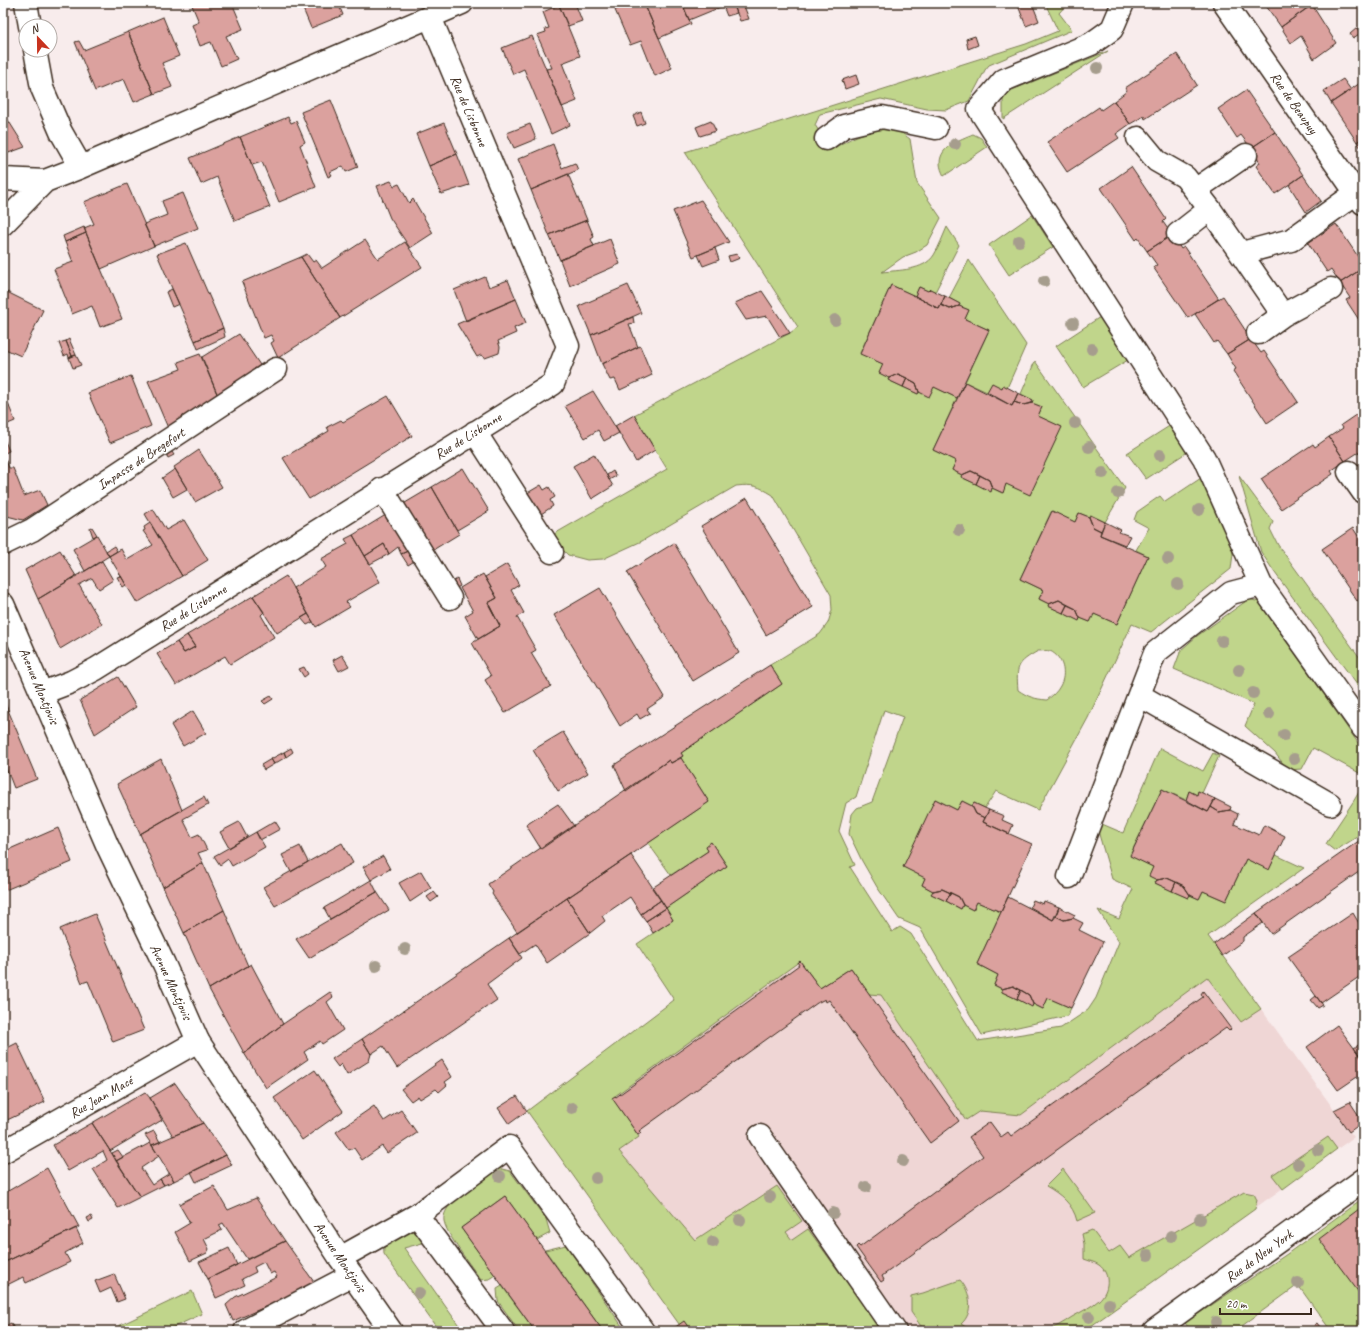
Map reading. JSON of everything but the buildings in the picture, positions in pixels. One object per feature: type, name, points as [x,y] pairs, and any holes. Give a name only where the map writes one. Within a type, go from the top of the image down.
[{"type":"street","points":[[26,3],[29,18]]},
{"type":"street","points":[[3,193],[81,167],[462,3]]},
{"type":"street","points":[[1123,3],[1112,29],[1091,44],[1004,80],[979,109],[1204,458],[1261,585],[1363,728]]},
{"type":"street","name":"Rue de Beaupuy","points":[[1224,3],[1360,198]]},
{"type":"street","name":"Rue de Lisbonne","points":[[42,694],[71,682],[96,669],[382,489],[553,384],[568,346],[430,17]]},
{"type":"street","points":[[36,58],[42,88],[61,132],[81,167]]},
{"type":"street","points":[[826,139],[844,126],[882,117],[936,128]]},
{"type":"street","points":[[1138,138],[1157,161],[1184,177],[1195,190],[1242,253],[1283,315]]},
{"type":"street","points":[[1195,190],[1246,155]]},
{"type":"street","points":[[3,179],[45,180]]},
{"type":"street","points":[[3,201],[45,180]]},
{"type":"street","points":[[3,224],[45,180]]},
{"type":"street","points":[[1242,253],[1291,240],[1360,198]]},
{"type":"street","points":[[1178,234],[1210,209]]},
{"type":"street","points":[[1258,334],[1283,315],[1331,289]]},
{"type":"street","name":"Impasse de Bregefort","points":[[3,544],[32,530],[276,369]]},
{"type":"street","points":[[475,432],[552,552]]},
{"type":"street","points":[[1349,472],[1363,492]]},
{"type":"street","points":[[382,489],[450,598]]},
{"type":"street","points":[[1069,877],[1155,653],[1231,593],[1261,585]]},
{"type":"street","name":"Avenue Montjovis","points":[[3,604],[108,847],[164,964],[198,1041],[346,1267],[390,1331]]},
{"type":"street","points":[[1139,695],[1330,804]]},
{"type":"street","name":"Rue Jean Macé","points":[[3,1152],[198,1041]]},
{"type":"street","points":[[760,1136],[895,1331]]},
{"type":"street","points":[[245,1331],[346,1267],[509,1147],[643,1331]]},
{"type":"street","name":"Rue de New York","points":[[1154,1331],[1363,1180]]},
{"type":"street","points":[[418,1215],[503,1331]]},
{"type":"shaded area","points":[[850,867],[966,1043],[1061,1028],[1208,936],[1354,1137],[1084,1331],[684,1331],[527,1111]]},
{"type":"green space","points":[[1045,3],[1068,3],[1059,13],[1072,30],[989,65],[969,101],[946,110],[927,109],[881,99],[820,114],[815,125],[831,150],[846,141],[872,131],[890,130],[899,132],[910,139],[917,183],[941,218],[927,245],[916,252],[903,257],[882,272],[910,269],[930,260],[936,252],[947,227],[959,245],[935,292],[930,289],[928,291],[919,287],[915,296],[891,285],[860,353],[883,364],[889,378],[888,380],[918,394],[919,392],[934,387],[957,398],[933,450],[956,461],[952,470],[962,475],[961,477],[991,491],[992,488],[1002,493],[1006,484],[1061,427],[1038,416],[1042,407],[1032,403],[1033,400],[1021,394],[1035,361],[1125,488],[1105,522],[1091,515],[1089,517],[1079,513],[1075,522],[1051,512],[1020,579],[1043,590],[1039,599],[1049,604],[1048,606],[1079,620],[1080,618],[1090,622],[1094,614],[1117,624],[1148,556],[1136,550],[1149,528],[1134,520],[1137,512],[1160,496],[1165,502],[1207,474],[1228,532],[1233,554],[1231,569],[1151,632],[1132,624],[1088,718],[1038,810],[996,791],[985,808],[974,803],[972,806],[962,801],[957,810],[935,799],[925,878],[922,885],[933,891],[932,894],[961,909],[963,905],[973,910],[977,902],[1001,912],[977,964],[998,975],[994,985],[1002,989],[1002,992],[1032,1006],[1033,1004],[1043,1009],[1048,998],[1071,1008],[1067,1016],[982,1035],[920,928],[899,919],[877,887],[862,861],[849,834],[852,814],[857,808],[872,802],[903,717],[884,710],[856,797],[846,803],[839,831],[855,865],[850,867],[892,932],[900,927],[911,934],[978,1041],[1061,1028],[1088,1010],[1096,998],[1119,942],[1098,910],[1119,919],[1133,889],[1112,879],[1098,831],[1102,824],[1123,833],[1160,748],[1203,771],[1213,753],[1219,756],[1202,793],[1198,791],[1197,795],[1189,791],[1186,800],[1162,789],[1130,855],[1153,867],[1157,880],[1155,883],[1188,898],[1190,895],[1199,899],[1203,891],[1226,901],[1246,859],[1269,869],[1276,855],[1304,868],[1208,936],[1261,1009],[1241,1022],[1207,977],[1021,1115],[980,1111],[966,1120],[881,995],[869,994],[851,968],[820,988],[800,961],[615,1096],[613,1098],[639,1137],[619,1151],[695,1240],[777,1186],[802,1221],[786,1232],[792,1240],[808,1229],[882,1331],[684,1331],[527,1111],[674,1000],[637,944],[673,920],[666,908],[727,866],[711,842],[708,851],[671,875],[648,843],[709,802],[681,758],[683,756],[681,753],[782,684],[770,665],[820,634],[828,623],[832,610],[831,595],[773,495],[756,486],[736,486],[642,541],[603,559],[587,560],[568,555],[549,537],[667,469],[634,415],[790,333],[798,327],[685,152],[1026,44],[1058,31]],"holes":[[[1038,651],[1050,651],[1058,657],[1063,671],[1062,681],[1059,688],[1047,700],[1032,697],[1018,690],[1017,675],[1019,666],[1022,662]]]},
{"type":"green space","points":[[1108,51],[1003,119],[1003,98],[1012,90]]},
{"type":"green space","points":[[973,134],[981,138],[987,147],[944,176],[940,163],[943,152],[952,144]]},
{"type":"green space","points":[[1032,215],[1053,247],[1009,275],[989,245]]},
{"type":"green space","points":[[969,260],[1026,345],[1007,388],[1003,386],[1002,388],[987,392],[965,382],[989,330],[965,319],[969,310],[959,306],[960,304],[949,298]]},
{"type":"green space","points":[[1100,317],[1128,360],[1083,387],[1056,346]]},
{"type":"green space","points":[[1171,425],[1189,451],[1146,479],[1127,453]]},
{"type":"green space","points":[[1239,476],[1273,522],[1270,529],[1278,545],[1363,662],[1363,693],[1261,552]]},
{"type":"green space","points":[[1249,599],[1259,602],[1363,750],[1363,775],[1313,748],[1302,769],[1288,770],[1275,753],[1245,726],[1254,704],[1174,669],[1181,650],[1197,636]]},
{"type":"green space","points":[[1363,785],[1363,833],[1335,851],[1326,844]]},
{"type":"green space","points":[[1328,1137],[1337,1149],[1283,1189],[1272,1175]]},
{"type":"green space","points":[[498,1168],[510,1171],[546,1219],[550,1233],[537,1240],[505,1196],[461,1228],[495,1275],[489,1279],[481,1280],[449,1234],[444,1221],[444,1216],[451,1203]]},
{"type":"green space","points":[[1063,1169],[1095,1213],[1077,1221],[1072,1209],[1065,1200],[1046,1186]]},
{"type":"green space","points":[[1244,1192],[1254,1194],[1257,1200],[1255,1209],[1084,1331],[1045,1331],[1059,1325],[1099,1300],[1107,1287],[1107,1278],[1103,1269],[1094,1262],[1084,1259],[1082,1234],[1092,1230],[1109,1253],[1120,1246],[1129,1258]]},
{"type":"green space","points":[[1363,1198],[1363,1331],[1331,1331],[1298,1285],[1235,1331],[1191,1331],[1185,1323],[1287,1254]]},
{"type":"green space","points":[[405,1229],[416,1229],[426,1242],[404,1248],[463,1331],[439,1331],[384,1254],[387,1241]]},
{"type":"green space","points":[[566,1245],[624,1331],[603,1331],[545,1250]]},
{"type":"green space","points":[[960,1280],[967,1290],[970,1302],[968,1314],[961,1324],[972,1331],[927,1330],[920,1325],[911,1312],[911,1296]]},
{"type":"green space","points":[[502,1286],[535,1331],[519,1331],[498,1301],[497,1289]]},
{"type":"green space","points":[[192,1291],[202,1314],[165,1331],[108,1331]]}]
